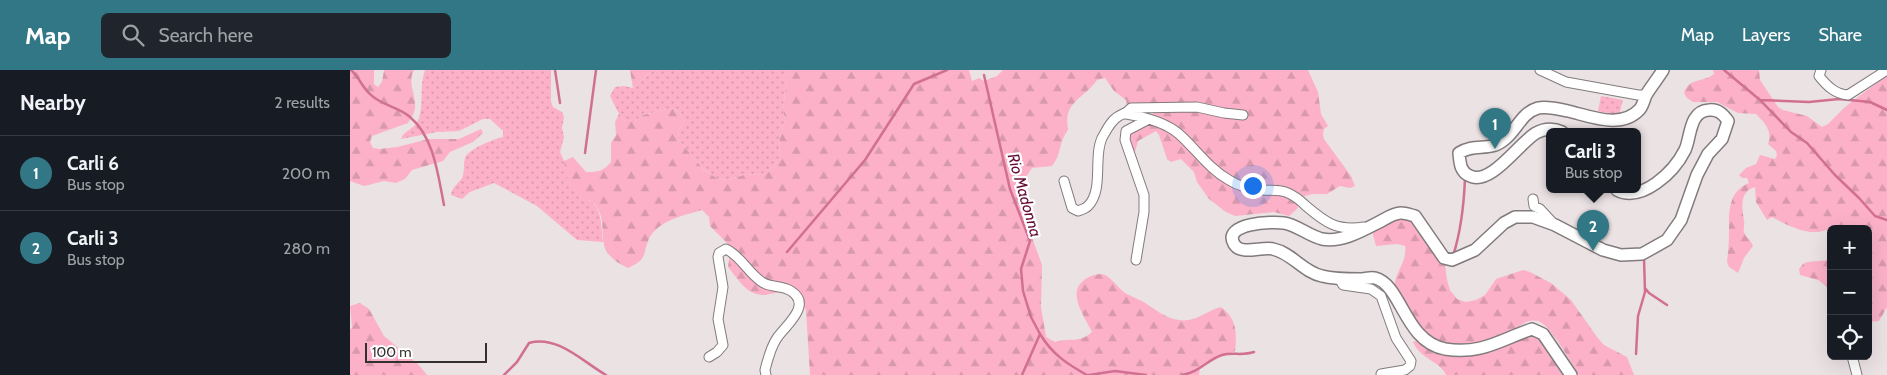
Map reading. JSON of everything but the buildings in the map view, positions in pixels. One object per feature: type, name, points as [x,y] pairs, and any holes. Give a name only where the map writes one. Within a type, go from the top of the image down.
[{"type":"street","points":[[1540,70],[1566,82],[1647,95]]},
{"type":"street","points":[[1546,130],[1537,133],[1486,176],[1472,178],[1464,173],[1460,164],[1459,153],[1468,147],[1486,148],[1506,139],[1526,114],[1538,108],[1552,108],[1614,121],[1630,117],[1640,108],[1663,70]]},
{"type":"street","points":[[1821,70],[1819,76],[1826,85],[1840,94],[1848,96],[1887,70]]},
{"type":"street","points":[[1126,114],[1131,108],[1197,106],[1224,113],[1243,115]]},
{"type":"street","points":[[1571,375],[1543,334],[1532,329],[1498,344],[1471,351],[1444,348],[1428,342],[1412,328],[1394,296],[1385,284],[1375,278],[1321,276],[1305,268],[1288,254],[1271,248],[1241,249],[1233,241],[1233,234],[1238,228],[1261,223],[1285,223],[1323,239],[1338,239],[1400,213],[1415,216],[1444,258],[1452,260],[1475,250],[1504,223],[1515,217],[1533,217],[1555,225],[1603,250],[1621,255],[1642,254],[1666,240],[1681,220],[1708,154],[1722,139],[1728,121],[1723,114],[1716,110],[1700,112],[1689,132],[1686,149],[1677,163],[1657,182],[1641,191]]},
{"type":"street","points":[[1064,181],[1072,208],[1078,211],[1089,206],[1095,193],[1101,140],[1118,116],[1126,114],[1166,125],[1179,134],[1219,174],[1232,182],[1258,189],[1274,189],[1288,193],[1321,219],[1341,228],[1372,226]]},
{"type":"street","points":[[1136,260],[1144,212],[1144,195],[1125,140],[1126,131],[1149,119]]},
{"type":"street","points":[[1533,198],[1534,206],[1540,209],[1555,225]]},
{"type":"street","points":[[709,357],[723,345],[718,319],[722,287],[718,258],[719,253],[726,249],[734,253],[764,284],[791,290],[799,299],[797,312],[790,323],[775,339],[764,370],[766,375]]},
{"type":"street","points":[[1338,278],[1343,285],[1371,289],[1381,296],[1396,338],[1411,361],[1410,366],[1406,370],[1381,374]]},
{"type":"street","points":[[1853,360],[1857,375]]},
{"type":"green space","points":[[350,70],[374,70],[374,84],[378,87],[382,82],[384,70],[414,70],[411,79],[415,102],[413,115],[408,123],[372,136],[370,142],[373,148],[397,147],[429,139],[459,139],[481,129],[483,133],[473,142],[450,152],[443,161],[412,170],[405,179],[396,183],[384,181],[364,186],[350,181]]},
{"type":"green space","points":[[425,70],[551,70],[551,102],[553,107],[562,112],[564,117],[562,128],[564,137],[560,152],[566,170],[579,196],[593,203],[597,208],[601,220],[603,242],[577,240],[537,206],[494,183],[470,192],[462,199],[451,195],[463,176],[464,160],[467,155],[482,145],[503,137],[503,131],[490,119],[483,119],[459,131],[437,132],[401,139],[415,125],[419,118]]},
{"type":"green space","points":[[630,70],[654,70],[633,88]]},
{"type":"green space","points":[[654,70],[785,70],[787,77],[783,109],[785,119],[780,138],[779,158],[774,167],[766,173],[747,174],[728,180],[718,179],[702,168],[678,139],[679,130],[684,122],[680,113],[672,108],[643,115],[635,122],[625,122],[610,96],[615,87],[633,88]]},
{"type":"green space","points":[[785,70],[969,70],[972,81],[979,78],[984,81],[997,76],[1003,70],[1308,70],[1318,92],[1321,114],[1328,126],[1324,129],[1324,139],[1351,176],[1355,186],[1350,188],[1340,186],[1327,194],[1312,194],[1302,197],[1297,209],[1289,216],[1274,212],[1235,216],[1226,212],[1209,199],[1197,182],[1194,172],[1181,159],[1171,162],[1167,159],[1156,131],[1138,141],[1135,152],[1131,150],[1128,135],[1153,119],[1153,113],[1127,106],[1126,100],[1114,91],[1105,78],[1097,80],[1071,107],[1067,120],[1068,130],[1055,162],[1052,166],[1032,168],[1026,177],[1020,193],[1022,210],[1042,265],[1041,307],[1046,337],[1055,342],[1083,338],[1092,332],[1079,306],[1077,292],[1079,286],[1085,280],[1091,276],[1101,274],[1110,279],[1125,293],[1174,319],[1190,320],[1221,307],[1230,316],[1235,327],[1235,351],[1212,359],[1204,364],[1200,367],[1199,375],[810,375],[806,310],[800,302],[785,291],[759,295],[748,290],[728,267],[731,247],[710,226],[709,217],[702,210],[673,219],[660,226],[650,237],[642,258],[628,268],[608,254],[603,239],[600,215],[596,206],[572,190],[564,161],[573,157],[586,172],[603,169],[611,162],[611,143],[616,135],[615,122],[619,114],[625,122],[635,122],[643,115],[672,108],[680,113],[684,122],[679,130],[678,139],[703,169],[718,179],[728,180],[747,174],[766,173],[774,167],[779,158],[780,138],[785,119],[783,109],[787,77]]},
{"type":"green space","points":[[1713,70],[1759,70],[1760,80],[1778,107],[1807,116],[1822,127],[1887,75],[1887,307],[1879,321],[1872,322],[1872,225],[1827,225],[1827,231],[1812,232],[1798,229],[1772,217],[1767,220],[1756,202],[1755,187],[1746,192],[1742,206],[1744,232],[1753,246],[1744,258],[1738,273],[1729,267],[1727,262],[1731,204],[1737,192],[1749,183],[1747,178],[1742,178],[1739,175],[1746,168],[1756,164],[1760,155],[1775,159],[1777,155],[1776,151],[1768,144],[1769,131],[1767,127],[1756,114],[1738,113],[1717,102],[1693,102],[1687,98],[1684,93],[1689,85],[1714,74]]},
{"type":"green space","points":[[1601,96],[1623,100],[1619,115],[1598,111]]},
{"type":"green space","points":[[1407,218],[1416,223],[1445,264],[1450,290],[1457,299],[1466,302],[1476,300],[1485,295],[1496,279],[1523,270],[1530,272],[1551,283],[1571,300],[1604,345],[1627,357],[1634,375],[1579,375],[1554,336],[1543,324],[1534,320],[1526,322],[1505,336],[1479,343],[1459,345],[1434,339],[1420,327],[1395,290],[1396,279],[1404,258],[1405,246],[1397,244],[1376,246],[1372,231],[1397,219]]},
{"type":"green space","points":[[1827,260],[1827,287],[1818,280],[1800,275],[1799,269],[1807,262]]},
{"type":"green space","points":[[360,303],[369,309],[384,336],[418,364],[427,375],[350,375],[350,330],[352,327],[350,306]]},
{"type":"green space","points":[[1534,335],[1541,338],[1565,375],[1446,375],[1439,366],[1416,348],[1413,342],[1418,340],[1446,354],[1468,356]]},
{"type":"waterway","points":[[351,70],[374,98],[406,114],[418,125],[425,135],[434,157],[444,205]]},
{"type":"waterway","points":[[555,70],[560,103]]},
{"type":"waterway","points":[[585,153],[596,70]]},
{"type":"waterway","points":[[787,252],[865,160],[914,84],[947,70]]},
{"type":"waterway","points":[[1724,70],[1760,100],[1791,132],[1807,143],[1875,216],[1887,220]]},
{"type":"waterway","name":"Rio Madonna","points":[[984,75],[1010,189],[1030,241],[1021,269],[1023,291],[1031,317],[1040,334],[1022,375]]},
{"type":"waterway","points":[[1760,100],[1809,102],[1839,99],[1870,102],[1887,110]]},
{"type":"waterway","points":[[1453,256],[1462,217],[1465,178]]},
{"type":"waterway","points":[[1636,354],[1638,316],[1645,292],[1644,258]]},
{"type":"waterway","points":[[1645,288],[1649,293],[1667,305]]},
{"type":"waterway","points":[[1040,334],[1061,358],[1087,375]]},
{"type":"waterway","points":[[504,375],[517,362],[529,343],[540,342],[560,346],[606,375]]},
{"type":"waterway","points":[[1182,375],[1194,371],[1222,355],[1254,352]]},
{"type":"waterway","points":[[1089,375],[1115,371],[1146,375]]},
{"type":"place","name":"Carli 6","points":[[1495,149]]},
{"type":"place","name":"Carli 3","points":[[1593,251]]}]
